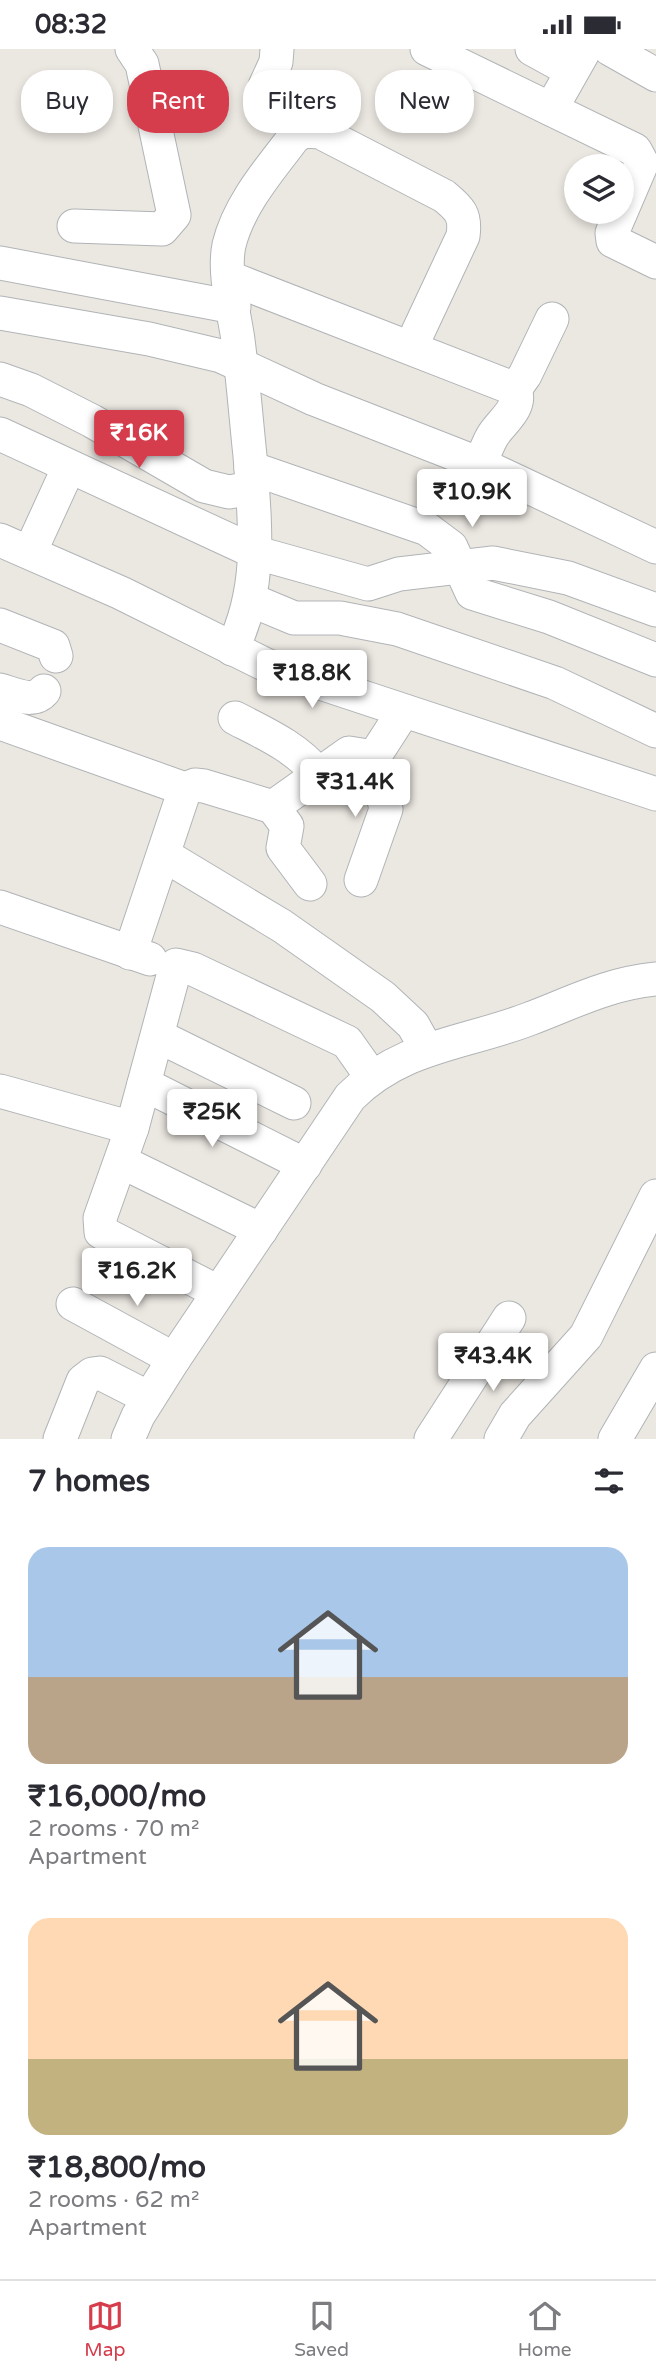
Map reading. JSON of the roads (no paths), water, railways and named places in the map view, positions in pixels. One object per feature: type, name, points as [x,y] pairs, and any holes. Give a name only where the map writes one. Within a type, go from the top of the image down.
[{"type":"street","points":[[74,226],[162,229],[174,215],[142,64],[132,49]]},
{"type":"street","points":[[272,70],[276,62],[276,49]]},
{"type":"street","points":[[427,49],[635,150],[642,163],[612,233],[613,241],[656,262]]},
{"type":"street","points":[[532,49],[578,60],[551,109]]},
{"type":"street","points":[[610,49],[656,75]]},
{"type":"street","points":[[232,649],[245,622],[251,600],[257,553],[229,245],[258,186],[295,136],[305,131],[320,132],[444,196],[461,210],[465,222],[463,236],[411,347]]},
{"type":"street","points":[[0,263],[232,292],[411,347],[515,389],[518,395],[515,406],[506,422],[492,436],[480,464]]},
{"type":"street","points":[[0,313],[149,339],[222,356],[314,399],[480,464],[656,547]]},
{"type":"street","points":[[515,389],[525,375],[552,319]]},
{"type":"street","points":[[0,379],[32,390],[92,421],[204,486],[229,492],[251,478],[427,530],[451,547],[461,566],[467,587],[482,598],[549,617],[656,660]]},
{"type":"street","points":[[0,434],[257,553],[375,584],[399,574],[493,563],[568,578],[656,610]]},
{"type":"street","points":[[69,467],[15,546],[266,665],[656,794]]},
{"type":"street","points":[[375,584],[381,597],[381,625]]},
{"type":"street","points":[[251,600],[294,618],[326,616],[381,625],[555,683],[656,731]]},
{"type":"street","points":[[0,625],[53,646],[56,656]]},
{"type":"street","points":[[0,690],[31,698],[39,697],[44,691]]},
{"type":"street","points":[[374,757],[403,712]]},
{"type":"street","points":[[234,718],[280,740],[307,759],[319,775]]},
{"type":"street","points":[[0,723],[185,789],[195,785],[204,786],[273,807],[287,826],[283,848],[310,884]]},
{"type":"street","points":[[273,807],[349,753],[374,757]]},
{"type":"street","points":[[361,880],[386,809],[381,774],[374,757]]},
{"type":"street","points":[[130,953],[185,789]]},
{"type":"street","points":[[164,855],[282,926],[383,997],[413,1025],[427,1050]]},
{"type":"street","points":[[0,907],[130,953],[193,969],[331,1033],[355,1050],[371,1076]]},
{"type":"street","points":[[176,965],[122,1162],[100,1218],[101,1232],[218,1292]]},
{"type":"street","points":[[128,1439],[149,1398],[218,1292],[350,1097],[371,1076],[395,1062],[529,1019],[596,990],[656,979]]},
{"type":"street","points":[[158,1036],[294,1103]]},
{"type":"street","points":[[144,1084],[305,1165]]},
{"type":"street","points":[[0,1091],[132,1128]]},
{"type":"street","points":[[122,1162],[261,1230]]},
{"type":"street","points":[[501,1439],[515,1415],[586,1336],[656,1196]]},
{"type":"street","points":[[73,1304],[174,1359]]},
{"type":"street","points":[[431,1439],[509,1318]]},
{"type":"street","points":[[615,1439],[656,1369]]},
{"type":"street","points":[[60,1439],[83,1381],[92,1374],[100,1373],[149,1398]]}]
